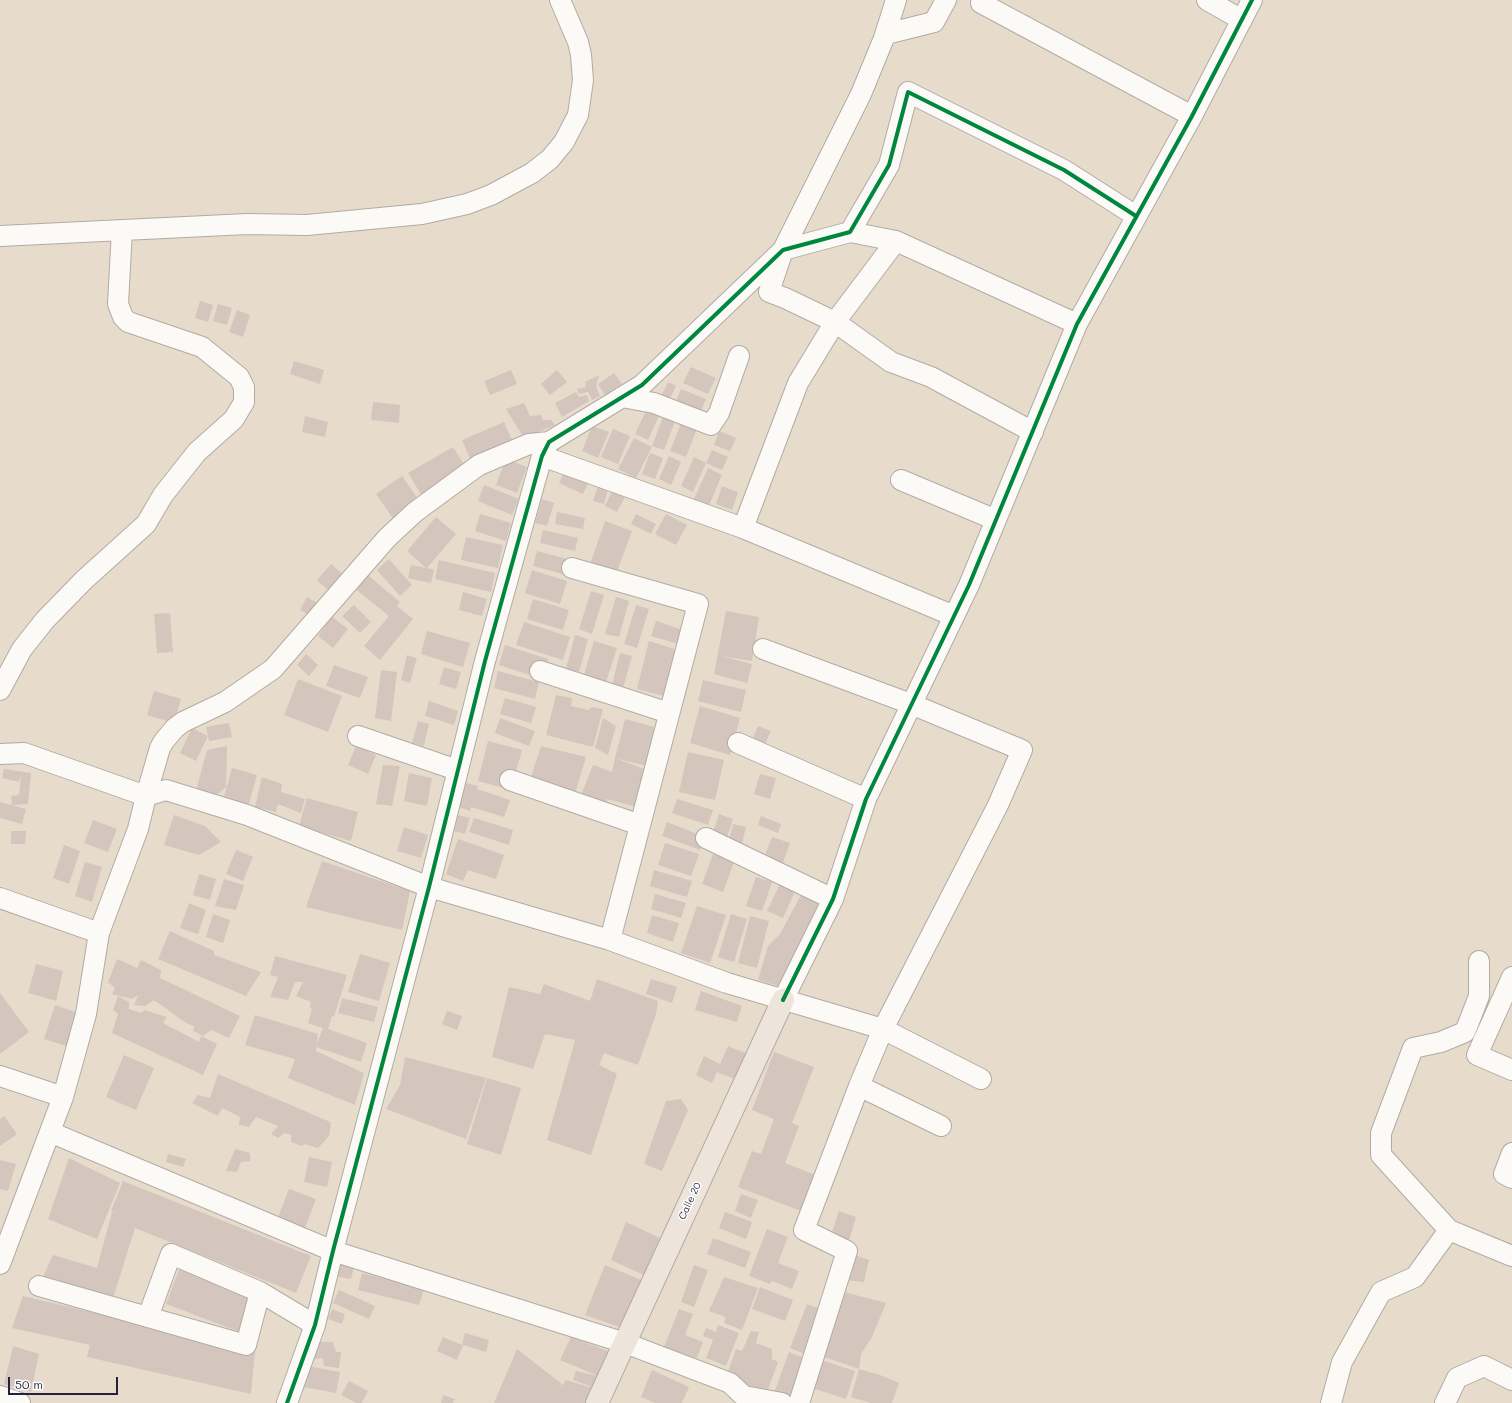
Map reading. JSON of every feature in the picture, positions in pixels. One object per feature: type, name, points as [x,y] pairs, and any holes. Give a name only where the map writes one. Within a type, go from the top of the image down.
[{"type":"main road","name":"Calle 20","points":[[597,1403],[783,1000]]},
{"type":"street","points":[[0,236],[248,224],[307,225],[395,217],[467,204],[506,188],[532,173],[550,159],[564,142],[578,116],[583,80],[581,55],[578,42],[560,0]]},
{"type":"street","points":[[896,0],[886,34],[861,94],[783,250],[769,292],[835,322],[891,362],[931,377],[1033,432]]},
{"type":"street","points":[[886,34],[934,22],[946,0]]},
{"type":"street","points":[[983,0],[981,3],[1192,116]]},
{"type":"street","points":[[1207,0],[1242,20]]},
{"type":"street","points":[[783,1000],[833,899],[866,799],[969,585],[1077,324],[1192,116],[1252,0]]},
{"type":"street","points":[[850,232],[889,165],[908,92],[1064,170],[1136,216]]},
{"type":"street","points":[[0,690],[22,649],[45,620],[84,580],[146,524],[162,495],[197,452],[234,419],[244,402],[244,387],[239,377],[202,347],[128,322],[124,317],[118,304],[122,230]]},
{"type":"street","points":[[287,1403],[315,1325],[333,1251],[429,887],[457,770],[545,449],[642,385],[783,250],[850,232],[896,241],[1077,324]]},
{"type":"street","points":[[743,528],[798,383],[835,322],[896,241]]},
{"type":"street","points":[[622,397],[654,402],[711,425],[719,413],[739,356]]},
{"type":"street","points":[[0,1264],[7,1226],[50,1132],[63,1097],[86,1014],[99,933],[138,829],[160,748],[169,734],[183,722],[236,696],[273,669],[387,538],[415,512],[479,465],[529,444],[545,449],[743,528],[954,616]]},
{"type":"street","points":[[901,480],[996,520]]},
{"type":"street","points":[[572,568],[698,604],[610,940]]},
{"type":"street","points":[[764,649],[912,704],[1022,750],[998,805],[883,1029],[859,1086],[804,1230],[847,1251],[799,1403]]},
{"type":"street","points":[[540,671],[669,713]]},
{"type":"street","points":[[358,736],[457,770]]},
{"type":"street","points":[[738,743],[866,799]]},
{"type":"street","points":[[0,754],[24,753],[146,796],[166,790],[247,815],[429,887],[610,940],[726,983],[883,1029],[981,1079]]},
{"type":"street","points":[[510,780],[640,826]]},
{"type":"street","points":[[706,838],[833,899]]},
{"type":"street","points":[[0,898],[99,933]]},
{"type":"street","points":[[1479,961],[1480,996],[1465,1032],[1441,1042],[1413,1048],[1381,1133],[1381,1155],[1449,1230],[1512,1256]]},
{"type":"street","points":[[1512,977],[1478,1055],[1512,1070]]},
{"type":"street","points":[[0,1076],[63,1097]]},
{"type":"street","points":[[859,1086],[941,1126]]},
{"type":"street","points":[[50,1132],[333,1251],[625,1343],[730,1382],[747,1400],[782,1403]]},
{"type":"street","points":[[1512,1153],[1504,1174],[1512,1178]]},
{"type":"street","points":[[1331,1403],[1342,1362],[1381,1292],[1415,1277],[1449,1230]]},
{"type":"street","points":[[148,1317],[171,1254],[260,1292],[315,1325]]},
{"type":"street","points":[[39,1286],[246,1345],[260,1292]]},
{"type":"street","points":[[1445,1403],[1457,1378],[1484,1366],[1512,1380]]},
{"type":"street","points":[[0,1396],[20,1403]]},
{"type":"building","points":[[200,301],[213,305],[208,322],[195,318]]},
{"type":"building","points":[[218,304],[232,308],[227,325],[213,321]]},
{"type":"building","points":[[237,310],[250,315],[243,337],[229,332]]},
{"type":"building","points":[[294,361],[324,370],[320,384],[290,374]]},
{"type":"building","points":[[691,367],[716,378],[708,394],[683,383]]},
{"type":"building","points":[[511,370],[517,384],[490,395],[484,381]]},
{"type":"building","points":[[557,370],[567,382],[550,395],[541,384]]},
{"type":"building","points":[[614,373],[622,384],[605,395],[598,384]]},
{"type":"building","points":[[599,375],[596,386],[600,396],[592,400],[588,392],[579,394],[577,389],[586,387],[585,382]]},
{"type":"building","points":[[668,382],[676,386],[668,402],[660,398]]},
{"type":"building","points":[[681,389],[706,399],[700,414],[675,404]]},
{"type":"building","points":[[576,392],[579,397],[587,395],[589,401],[562,417],[555,403]]},
{"type":"building","points":[[373,402],[400,405],[399,423],[371,420]]},
{"type":"building","points":[[524,403],[530,416],[541,415],[543,420],[551,420],[555,425],[524,438],[506,409]]},
{"type":"building","points":[[646,411],[659,416],[648,440],[635,434]]},
{"type":"building","points":[[664,414],[676,419],[664,450],[652,446]]},
{"type":"building","points":[[305,416],[328,422],[325,437],[302,432]]},
{"type":"building","points":[[504,422],[514,445],[472,463],[462,440]]},
{"type":"building","points":[[681,423],[697,429],[686,457],[670,451]]},
{"type":"building","points":[[592,426],[609,432],[598,458],[582,451]]},
{"type":"building","points":[[613,429],[630,436],[618,464],[601,457]]},
{"type":"building","points":[[719,431],[736,438],[730,451],[714,445]]},
{"type":"building","points":[[634,438],[652,447],[636,478],[618,469]]},
{"type":"building","points":[[453,447],[467,469],[422,496],[408,473]]},
{"type":"building","points":[[712,450],[728,457],[722,470],[706,463]]},
{"type":"building","points":[[650,453],[663,458],[655,479],[642,474]]},
{"type":"building","points":[[669,456],[681,462],[671,485],[659,479]]},
{"type":"building","points":[[694,457],[706,463],[693,492],[681,486]]},
{"type":"building","points":[[506,459],[527,467],[517,493],[496,485]]},
{"type":"building","points":[[568,464],[592,475],[583,494],[559,483]]},
{"type":"building","points":[[708,468],[722,475],[708,508],[693,501]]},
{"type":"building","points":[[402,476],[420,502],[394,520],[376,494]]},
{"type":"building","points":[[600,480],[610,483],[604,504],[593,501]]},
{"type":"building","points":[[484,485],[519,499],[512,515],[478,501]]},
{"type":"building","points":[[722,486],[738,492],[732,510],[716,504]]},
{"type":"building","points":[[613,489],[626,495],[617,512],[605,506]]},
{"type":"building","points":[[542,499],[554,503],[547,526],[535,523]]},
{"type":"building","points":[[557,512],[585,518],[583,529],[555,524]]},
{"type":"building","points":[[480,514],[511,523],[506,541],[475,531]]},
{"type":"building","points":[[636,514],[656,524],[651,534],[631,524]]},
{"type":"building","points":[[666,514],[687,525],[676,545],[655,534]]},
{"type":"building","points":[[436,517],[456,534],[427,568],[434,570],[431,583],[408,578],[411,565],[426,568],[407,551]]},
{"type":"building","points":[[605,521],[632,531],[616,574],[590,564]]},
{"type":"building","points":[[543,530],[578,538],[575,551],[540,543]]},
{"type":"building","points":[[466,537],[503,545],[498,568],[461,560]]},
{"type":"building","points":[[537,551],[574,561],[570,576],[533,566]]},
{"type":"building","points":[[389,559],[412,585],[400,596],[377,570]]},
{"type":"building","points":[[439,560],[495,573],[491,592],[435,579]]},
{"type":"building","points":[[331,564],[347,578],[333,594],[317,580]]},
{"type":"building","points":[[532,570],[567,581],[560,604],[525,593]]},
{"type":"building","points":[[364,572],[400,602],[397,606],[413,619],[380,660],[364,646],[389,616],[353,587]]},
{"type":"building","points":[[591,591],[604,595],[592,634],[579,629]]},
{"type":"building","points":[[463,592],[487,599],[482,616],[459,610]]},
{"type":"building","points":[[307,597],[324,607],[316,619],[300,610]]},
{"type":"building","points":[[616,597],[629,601],[619,637],[605,634]]},
{"type":"building","points":[[533,599],[569,610],[563,630],[527,619]]},
{"type":"building","points":[[354,605],[371,622],[360,633],[342,616]]},
{"type":"building","points":[[636,605],[649,609],[637,648],[624,644]]},
{"type":"building","points":[[726,611],[759,617],[752,661],[721,656],[752,664],[747,683],[714,674]]},
{"type":"building","points":[[170,613],[173,652],[157,653],[154,614]]},
{"type":"building","points":[[332,617],[348,629],[333,648],[318,636]]},
{"type":"building","points":[[656,621],[686,631],[681,645],[651,636]]},
{"type":"building","points":[[524,622],[570,637],[563,660],[516,645]]},
{"type":"building","points":[[427,631],[470,643],[463,667],[421,654]]},
{"type":"building","points":[[575,635],[588,639],[579,672],[566,669]]},
{"type":"building","points":[[594,641],[617,648],[606,682],[584,675]]},
{"type":"building","points":[[649,641],[687,653],[675,699],[637,689]]},
{"type":"building","points":[[505,645],[548,659],[542,679],[499,665]]},
{"type":"building","points":[[620,653],[632,656],[623,688],[612,685]]},
{"type":"building","points":[[306,654],[318,665],[309,676],[297,665]]},
{"type":"building","points":[[407,655],[417,658],[410,683],[401,680]]},
{"type":"building","points":[[334,665],[368,677],[360,698],[326,686]]},
{"type":"building","points":[[444,667],[461,672],[456,689],[439,684]]},
{"type":"building","points":[[381,670],[397,672],[391,721],[375,718]]},
{"type":"building","points":[[498,671],[539,682],[535,699],[494,688]]},
{"type":"building","points":[[298,679],[342,696],[328,732],[284,715]]},
{"type":"building","points":[[703,680],[746,690],[741,712],[698,701]]},
{"type":"building","points":[[154,691],[181,699],[174,723],[147,715]]},
{"type":"building","points":[[556,695],[572,698],[571,706],[588,710],[592,707],[603,709],[593,747],[546,735]]},
{"type":"building","points":[[505,698],[536,707],[531,723],[500,714]]},
{"type":"building","points":[[429,701],[458,711],[454,725],[425,716]]},
{"type":"building","points":[[700,706],[740,718],[730,755],[690,743]]},
{"type":"building","points":[[500,718],[535,731],[529,746],[495,733]]},
{"type":"building","points":[[603,718],[616,726],[608,755],[595,748]]},
{"type":"building","points":[[625,719],[669,731],[659,769],[615,758]]},
{"type":"building","points":[[418,721],[429,724],[424,746],[412,743]]},
{"type":"building","points":[[229,723],[232,737],[209,741],[206,727]]},
{"type":"building","points":[[758,726],[771,731],[763,749],[751,743]]},
{"type":"building","points":[[192,728],[208,736],[196,761],[180,753]]},
{"type":"building","points":[[488,741],[522,750],[511,790],[478,781]]},
{"type":"building","points":[[227,746],[226,787],[215,796],[196,791],[207,750]]},
{"type":"building","points":[[356,746],[376,755],[368,774],[348,765]]},
{"type":"building","points":[[541,746],[586,757],[575,794],[530,780]]},
{"type":"building","points":[[688,752],[724,760],[715,800],[679,792]]},
{"type":"building","points":[[615,758],[657,774],[641,808],[607,799],[606,803],[581,795],[593,765],[612,772]]},
{"type":"building","points":[[383,765],[400,766],[392,806],[376,804]]},
{"type":"building","points":[[232,768],[257,775],[247,811],[222,804]]},
{"type":"building","points":[[4,769],[31,773],[28,804],[12,805],[11,796],[19,795],[21,774],[19,782],[2,778]]},
{"type":"building","points":[[409,773],[432,778],[427,806],[404,801]]},
{"type":"building","points":[[760,774],[776,778],[770,799],[754,794]]},
{"type":"building","points":[[262,777],[282,784],[281,792],[305,799],[301,813],[278,804],[276,812],[255,807]]},
{"type":"building","points":[[466,783],[478,786],[477,789],[510,800],[504,817],[471,807],[470,811],[459,807]]},
{"type":"building","points":[[307,798],[358,812],[351,841],[299,826]]},
{"type":"building","points":[[677,799],[713,810],[708,825],[672,813]]},
{"type":"building","points":[[0,802],[26,809],[22,824],[0,818]]},
{"type":"building","points":[[719,814],[733,819],[726,840],[712,835]]},
{"type":"building","points":[[174,815],[205,826],[221,842],[199,855],[164,845]]},
{"type":"building","points":[[458,815],[470,818],[465,834],[454,831]]},
{"type":"building","points":[[761,816],[781,824],[778,833],[758,825]]},
{"type":"building","points":[[474,818],[513,830],[509,845],[469,832]]},
{"type":"building","points":[[93,820],[117,829],[108,852],[84,843]]},
{"type":"building","points":[[667,822],[705,837],[700,850],[662,836]]},
{"type":"building","points":[[733,824],[746,827],[741,848],[728,844]]},
{"type":"building","points":[[404,827],[428,835],[421,858],[397,851]]},
{"type":"building","points":[[11,831],[26,831],[25,844],[11,844]]},
{"type":"building","points":[[772,837],[790,843],[782,865],[764,858]]},
{"type":"building","points":[[458,839],[504,855],[496,879],[468,870],[463,881],[446,874]]},
{"type":"building","points":[[665,843],[699,854],[691,876],[658,865]]},
{"type":"building","points":[[64,845],[80,851],[69,884],[53,878]]},
{"type":"building","points":[[236,850],[253,857],[243,881],[226,874]]},
{"type":"building","points":[[713,854],[734,862],[723,892],[702,884]]},
{"type":"building","points":[[322,861],[410,891],[402,930],[306,907]]},
{"type":"building","points":[[85,862],[102,867],[92,902],[75,896]]},
{"type":"building","points":[[654,870],[692,881],[687,897],[650,886]]},
{"type":"building","points":[[199,874],[216,879],[210,900],[193,895]]},
{"type":"building","points":[[756,877],[772,882],[762,911],[746,906]]},
{"type":"building","points":[[224,879],[244,885],[236,910],[215,906]]},
{"type":"building","points":[[780,884],[795,891],[783,918],[767,911]]},
{"type":"building","points":[[655,894],[686,903],[681,918],[651,909]]},
{"type":"building","points":[[801,895],[820,899],[785,988],[758,980],[768,946],[780,934]]},
{"type":"building","points":[[189,903],[206,910],[198,934],[180,928]]},
{"type":"building","points":[[697,906],[726,915],[710,963],[681,953]]},
{"type":"building","points":[[213,914],[230,920],[223,943],[206,937]]},
{"type":"building","points":[[731,914],[747,919],[734,962],[718,957]]},
{"type":"building","points":[[652,915],[679,923],[673,942],[647,933]]},
{"type":"building","points":[[750,916],[769,921],[757,968],[738,963]]},
{"type":"building","points":[[170,931],[214,951],[214,955],[261,972],[246,996],[158,959]]},
{"type":"building","points":[[360,954],[390,963],[379,1001],[348,992]]},
{"type":"building","points":[[275,956],[347,975],[334,1017],[332,1016],[328,1029],[367,1043],[361,1062],[316,1047],[323,1028],[308,1023],[312,1009],[310,1008],[311,1002],[296,996],[303,982],[295,982],[288,1000],[270,997],[278,977],[270,975]]},
{"type":"building","points":[[117,959],[137,968],[141,960],[161,970],[160,978],[240,1016],[229,1038],[211,1030],[203,1036],[193,1031],[194,1026],[186,1023],[154,1000],[145,1006],[134,1005],[138,995],[132,999],[112,994],[115,988],[108,982]]},
{"type":"building","points":[[36,964],[63,971],[56,1001],[28,993]]},
{"type":"building","points":[[597,979],[658,1001],[656,1014],[638,1065],[604,1053],[599,1065],[617,1074],[591,1155],[547,1140],[575,1040],[545,1034],[533,1069],[492,1057],[509,987],[540,994],[544,984],[590,1001]]},
{"type":"building","points":[[651,979],[677,987],[672,1003],[646,994]]},
{"type":"building","points":[[701,991],[742,1006],[737,1022],[695,1010]]},
{"type":"building","points":[[0,993],[29,1032],[0,1054]]},
{"type":"building","points":[[118,996],[129,1002],[129,1009],[141,1013],[144,1010],[167,1017],[163,1023],[199,1042],[201,1036],[217,1044],[203,1075],[112,1033],[118,1014],[113,1010]]},
{"type":"building","points":[[342,998],[378,1007],[374,1022],[338,1013]]},
{"type":"building","points":[[55,1005],[84,1015],[73,1048],[44,1039]]},
{"type":"building","points":[[447,1011],[462,1016],[457,1030],[442,1024]]},
{"type":"building","points":[[255,1015],[318,1034],[316,1051],[364,1073],[355,1105],[288,1078],[295,1059],[245,1045]]},
{"type":"building","points":[[728,1046],[750,1055],[740,1081],[717,1072],[712,1083],[696,1075],[704,1056],[720,1064]]},
{"type":"building","points":[[774,1052],[814,1067],[792,1123],[799,1126],[785,1163],[833,1182],[819,1218],[738,1187],[752,1151],[761,1154],[774,1119],[752,1110]]},
{"type":"building","points":[[124,1055],[154,1068],[136,1110],[106,1097]]},
{"type":"building","points":[[405,1057],[486,1078],[466,1139],[386,1109],[400,1085]]},
{"type":"building","points":[[218,1074],[328,1121],[331,1123],[329,1136],[318,1148],[305,1144],[302,1146],[291,1142],[291,1135],[284,1133],[278,1138],[271,1134],[278,1126],[256,1117],[249,1127],[239,1125],[240,1117],[222,1108],[218,1116],[192,1103],[198,1095],[210,1098]]},
{"type":"building","points":[[487,1078],[521,1088],[501,1155],[467,1144]]},
{"type":"building","points":[[681,1099],[688,1110],[662,1171],[644,1164],[666,1101]]},
{"type":"building","points":[[4,1116],[17,1134],[0,1146],[0,1119]]},
{"type":"building","points":[[235,1149],[250,1153],[250,1161],[241,1162],[237,1172],[226,1171]]},
{"type":"building","points":[[168,1154],[186,1159],[183,1167],[166,1162]]},
{"type":"building","points":[[309,1157],[332,1162],[327,1187],[304,1182]]},
{"type":"building","points":[[69,1158],[120,1183],[97,1239],[48,1219]]},
{"type":"building","points":[[0,1160],[16,1164],[8,1191],[0,1189]]},
{"type":"building","points":[[123,1181],[311,1256],[296,1293],[135,1228],[110,1308],[39,1286],[53,1255],[97,1268],[112,1212],[122,1215],[111,1211]]},
{"type":"building","points":[[289,1189],[316,1199],[304,1231],[277,1220]]},
{"type":"building","points":[[741,1194],[758,1200],[751,1218],[735,1211]]},
{"type":"building","points":[[839,1211],[856,1217],[849,1241],[831,1235]]},
{"type":"building","points":[[725,1212],[752,1222],[746,1239],[719,1228]]},
{"type":"building","points":[[626,1222],[660,1238],[644,1275],[611,1260]]},
{"type":"building","points":[[767,1229],[788,1237],[778,1263],[799,1271],[792,1289],[772,1281],[770,1284],[749,1276]]},
{"type":"building","points":[[713,1238],[751,1252],[745,1268],[707,1254]]},
{"type":"building","points":[[855,1255],[869,1260],[864,1282],[845,1280]]},
{"type":"building","points":[[338,1259],[355,1263],[351,1279],[334,1276]]},
{"type":"building","points":[[182,1262],[255,1290],[240,1332],[166,1304]]},
{"type":"building","points":[[605,1265],[646,1282],[622,1328],[585,1315]]},
{"type":"building","points":[[694,1265],[708,1270],[694,1307],[681,1302]]},
{"type":"building","points":[[362,1273],[424,1289],[419,1305],[358,1290]]},
{"type":"building","points":[[724,1277],[758,1288],[742,1330],[724,1323],[726,1317],[709,1311]]},
{"type":"building","points":[[760,1287],[793,1300],[785,1321],[752,1309]]},
{"type":"building","points":[[339,1290],[375,1306],[369,1319],[333,1303]]},
{"type":"building","points":[[840,1291],[886,1303],[872,1337],[861,1354],[859,1369],[816,1354]]},
{"type":"building","points":[[23,1296],[255,1351],[251,1394],[87,1357],[90,1345],[12,1328]]},
{"type":"building","points":[[807,1304],[824,1310],[808,1355],[790,1348]]},
{"type":"building","points":[[332,1309],[345,1314],[342,1324],[328,1319]]},
{"type":"building","points":[[679,1309],[693,1314],[685,1335],[703,1342],[697,1358],[679,1352],[677,1357],[662,1352]]},
{"type":"building","points":[[718,1325],[739,1333],[726,1366],[706,1358],[713,1340],[703,1336],[706,1328],[716,1332]]},
{"type":"building","points":[[751,1331],[759,1332],[756,1343],[772,1349],[772,1359],[778,1362],[767,1392],[726,1377],[736,1349],[742,1351]]},
{"type":"building","points":[[465,1333],[489,1340],[486,1352],[463,1345],[457,1360],[437,1351],[443,1337],[462,1345]]},
{"type":"building","points":[[571,1337],[610,1352],[595,1388],[573,1380],[576,1371],[598,1376],[560,1360]]},
{"type":"building","points":[[318,1342],[333,1342],[336,1352],[341,1352],[339,1368],[324,1366],[323,1358],[314,1359]]},
{"type":"building","points":[[13,1346],[39,1354],[31,1392],[4,1384]]},
{"type":"building","points":[[517,1349],[562,1384],[560,1389],[566,1380],[592,1388],[587,1403],[494,1403]]},
{"type":"building","points":[[789,1352],[807,1359],[791,1400],[774,1393]]},
{"type":"building","points":[[815,1358],[855,1371],[846,1399],[806,1386]]},
{"type":"building","points":[[307,1366],[340,1372],[336,1393],[303,1387]]},
{"type":"building","points":[[859,1369],[880,1375],[899,1383],[892,1403],[871,1403],[851,1397]]},
{"type":"building","points":[[652,1370],[689,1387],[682,1403],[655,1403],[641,1397]]},
{"type":"building","points":[[349,1381],[368,1391],[362,1403],[356,1403],[341,1395]]},
{"type":"building","points":[[443,1395],[455,1399],[453,1403],[441,1403]]},
{"type":"cycle path","points":[[783,1000],[833,899],[866,799],[969,585],[1077,324],[1192,116],[1252,0]]},
{"type":"cycle path","points":[[287,1403],[315,1325],[333,1251],[429,887],[485,661],[542,456],[549,442],[642,385],[783,250],[850,232],[889,165],[908,92],[1064,170],[1136,216]]}]
